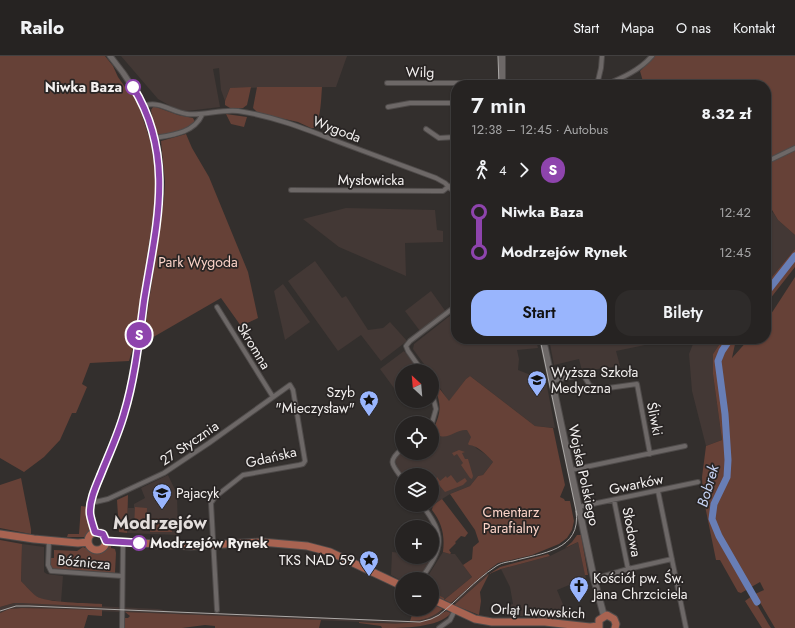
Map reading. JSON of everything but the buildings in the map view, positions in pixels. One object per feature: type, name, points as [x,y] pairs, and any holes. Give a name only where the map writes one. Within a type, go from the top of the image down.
[{"type":"main road","points":[[502,56],[502,80]]},
{"type":"main road","name":"Wojska Polskiego","points":[[544,344],[578,507],[604,616]]},
{"type":"main road","points":[[95,532],[103,534],[106,541],[103,547],[96,550],[90,547],[88,542],[89,536],[95,532]]},
{"type":"main road","points":[[0,534],[78,543],[88,542]]},
{"type":"main road","points":[[106,541],[191,546],[261,542],[313,547],[330,552],[395,583]]},
{"type":"main road","name":"Orląt Lwowskich","points":[[439,602],[475,619],[492,622],[545,622],[599,627]]},
{"type":"main road","points":[[599,627],[599,620],[604,616],[610,616],[614,619],[617,628]]},
{"type":"street","points":[[95,532],[90,514],[91,503],[124,415],[132,378],[160,201],[160,170],[154,138],[144,106],[126,76],[110,56]]},
{"type":"street","points":[[598,80],[602,56]]},
{"type":"street","points":[[615,80],[636,70],[652,56]]},
{"type":"street","name":"Wilg","points":[[387,83],[451,84]]},
{"type":"street","name":"Wygoda","points":[[144,106],[150,103],[156,104],[180,113],[202,114],[228,110],[293,124],[436,178],[451,188]]},
{"type":"street","points":[[388,107],[410,103],[451,103]]},
{"type":"street","points":[[154,138],[176,135],[199,120],[202,114]]},
{"type":"street","points":[[426,129],[440,138],[451,137]]},
{"type":"street","points":[[771,160],[795,148]]},
{"type":"street","name":"Mysłowicka","points":[[291,190],[443,191],[449,186]]},
{"type":"street","name":"Skromna","points":[[217,307],[273,397]]},
{"type":"street","points":[[417,364],[406,346],[410,341],[451,310]]},
{"type":"street","name":"Śliwki","points":[[552,381],[580,375],[584,376],[590,386],[601,389],[636,384],[650,454]]},
{"type":"street","name":"27 Stycznia","points":[[91,503],[108,499],[164,473],[290,385]]},
{"type":"street","name":"Gdańska","points":[[217,610],[211,503],[215,497],[243,475],[303,464],[304,462],[293,390],[290,385]]},
{"type":"street","name":"Śliwki","points":[[571,470],[685,446]]},
{"type":"street","points":[[395,455],[392,461],[395,468]]},
{"type":"street","name":"Gwarków","points":[[578,507],[698,482]]},
{"type":"street","points":[[658,491],[686,628]]},
{"type":"street","name":"Słodowa","points":[[614,500],[628,569]]},
{"type":"street","points":[[426,572],[435,558],[439,540],[436,524],[427,512]]},
{"type":"street","name":"Bóźnicza","points":[[49,540],[48,565],[51,572],[122,576]]},
{"type":"street","points":[[122,628],[123,542]]},
{"type":"street","points":[[594,579],[628,569],[672,559]]},
{"type":"street","points":[[439,628],[450,620],[455,610]]},
{"type":"shaded area","points":[[121,56],[347,56],[336,87],[230,88],[225,101],[221,90],[219,68],[213,69],[220,107],[187,111],[174,108],[158,99]]},
{"type":"shaded area","points":[[346,208],[435,210],[437,230],[443,231],[443,242],[405,243],[406,276],[339,247],[303,219]]},
{"type":"shaded area","points":[[773,212],[778,220],[795,235],[795,249],[771,278],[771,213]]},
{"type":"shaded area","points":[[315,261],[342,298],[346,296],[368,330],[383,328],[390,322],[407,341],[381,361],[361,335],[338,351],[288,281]]},
{"type":"shaded area","points":[[283,284],[310,322],[285,340],[274,291]]},
{"type":"shaded area","points":[[431,291],[446,312],[420,331],[405,311]]},
{"type":"shaded area","points":[[451,315],[451,344],[537,344],[538,348],[517,350],[519,359],[518,370],[546,381],[555,428],[535,426],[470,376],[466,379],[449,402],[439,388],[439,364],[424,364],[413,349],[414,344]]},
{"type":"shaded area","points":[[550,344],[650,344],[616,351],[620,366],[582,371],[579,359],[554,365]]},
{"type":"shaded area","points":[[693,344],[720,344],[713,354],[713,374],[722,440],[706,446],[692,391],[689,354]]},
{"type":"shaded area","points":[[404,351],[414,364],[395,364],[395,389],[380,369]]},
{"type":"shaded area","points":[[448,425],[470,428],[476,448],[488,456],[493,462],[483,475],[478,476],[470,486],[450,494],[439,501],[439,468],[398,468],[395,460],[439,460],[439,427]]},
{"type":"shaded area","points":[[168,475],[177,494],[178,535],[127,533],[128,508],[134,508],[134,504],[145,498],[141,488]]},
{"type":"shaded area","points":[[578,542],[586,578],[557,590],[569,619],[510,616],[509,605],[513,604],[510,587],[501,569],[550,556]]},
{"type":"shaded area","points":[[22,544],[44,547],[44,572],[47,574],[63,576],[61,602],[52,600],[46,601],[35,596],[21,581]]},
{"type":"shaded area","points":[[392,552],[395,552],[395,564],[428,564],[423,572],[395,572],[395,577],[391,575]]},
{"type":"shaded area","points":[[443,552],[455,554],[472,577],[444,600],[439,598],[439,572],[430,572],[435,564],[439,564],[439,558]]},
{"type":"shaded area","points":[[486,572],[489,574],[456,603],[452,602]]},
{"type":"shaded area","points":[[14,603],[33,603],[158,609],[174,612],[411,621],[425,619],[431,616],[439,616],[433,620],[413,624],[22,608],[9,609],[0,613],[0,607]]},
{"type":"shaded area","points":[[439,612],[445,612],[439,616]]},
{"type":"green space","points":[[0,56],[105,56],[113,66],[125,87],[135,94],[150,140],[155,167],[157,200],[142,290],[137,335],[129,361],[90,363],[82,384],[87,387],[76,413],[72,413],[60,440],[44,457],[24,472],[0,458]]},
{"type":"green space","points":[[655,56],[795,56],[795,235],[778,220],[771,208],[771,80],[643,80],[640,71]]},
{"type":"green space","points":[[251,87],[247,105],[243,108],[230,108],[225,105],[230,88]]},
{"type":"green space","points":[[257,87],[322,87],[320,113],[315,128],[311,128],[298,122],[258,113],[253,108]]},
{"type":"green space","points":[[153,107],[193,118],[195,122],[180,132],[160,135],[155,132],[151,110]]},
{"type":"green space","points":[[226,114],[247,117],[244,127],[231,124]]},
{"type":"green space","name":"Park Wygoda","points":[[186,134],[192,148],[209,177],[248,272],[258,318],[241,326],[221,298],[143,343],[164,198],[165,182],[161,141]]},
{"type":"green space","points":[[795,249],[795,267],[771,298],[771,278]]},
{"type":"green space","points":[[795,277],[795,628],[775,628],[755,594],[764,590],[760,582],[741,593],[738,592],[720,560],[716,560],[703,496],[702,477],[706,446],[722,440],[713,374],[713,354],[720,344],[735,344],[732,358],[745,344],[771,344],[771,314]]},
{"type":"green space","name":"Cmentarz Parafialny","points":[[470,376],[535,426],[553,428],[565,485],[560,497],[565,501],[570,501],[574,521],[572,530],[567,538],[559,544],[532,555],[498,563],[451,603],[444,600],[472,577],[463,565],[472,559],[473,547],[479,542],[475,530],[450,494],[470,486],[478,476],[483,475],[493,462],[479,449],[468,444],[471,437],[467,430],[443,437],[439,435],[439,388],[449,401]]},
{"type":"green space","points":[[459,450],[465,452],[462,453],[465,459],[468,459],[473,476],[472,479],[461,465],[463,463],[457,454],[454,456],[452,453]]},
{"type":"green space","points":[[451,475],[457,483],[465,478],[467,481],[463,485],[445,492],[439,485],[439,480],[440,481],[446,476],[447,478]]},
{"type":"green space","points":[[21,478],[31,534],[0,528],[0,485]]},
{"type":"green space","points":[[128,495],[127,533],[119,532],[117,500]]},
{"type":"green space","points":[[442,499],[468,533],[465,537],[461,536],[455,542],[456,543],[449,550],[451,553],[450,554],[443,552],[444,540],[442,530],[439,520],[433,512],[439,512],[439,501]]},
{"type":"green space","points":[[81,506],[88,507],[90,529],[85,537],[67,537],[68,534],[79,534]]},
{"type":"green space","points":[[135,507],[147,508],[146,528],[134,527]]},
{"type":"green space","points":[[150,518],[173,519],[172,532],[150,532]]},
{"type":"green space","points":[[577,535],[581,535],[588,575],[585,575],[578,542],[565,548]]},
{"type":"green space","points":[[0,540],[22,544],[21,581],[36,596],[48,600],[102,604],[102,607],[14,603],[0,607]]},
{"type":"green space","points":[[111,545],[111,548],[115,549],[116,553],[115,573],[55,570],[50,566],[50,558],[54,558],[54,550],[77,551],[83,547],[92,551],[99,551]]},
{"type":"green space","points":[[548,554],[550,556],[501,569],[489,574],[500,567]]},
{"type":"green space","points":[[489,574],[480,592],[481,601],[479,615],[454,605]]},
{"type":"green space","points":[[752,596],[771,628],[762,628],[745,601]]},
{"type":"green space","points":[[9,609],[102,610],[102,616],[88,615],[84,628],[0,628],[0,613]]},
{"type":"green space","points":[[446,611],[451,613],[438,622],[420,626],[382,628],[381,626],[359,623],[416,622],[439,615]]},
{"type":"green space","points":[[125,612],[321,620],[319,628],[215,628],[215,626],[205,625],[182,628],[124,628],[124,618],[128,618],[130,616]]},
{"type":"green space","points":[[412,616],[432,616],[428,618],[410,621]]},
{"type":"waterway","name":"Bobrek","points":[[771,287],[795,256]]},
{"type":"waterway","name":"Bobrek","points":[[727,344],[718,361],[725,414],[728,460],[727,477],[714,504],[712,519],[719,536],[757,602]]},
{"type":"tram line","points":[[498,56],[499,80]]},
{"type":"tram line","points":[[541,344],[577,515]]},
{"type":"tram line","points":[[0,611],[16,606],[29,606],[420,622],[439,615],[480,578],[497,566],[547,552],[566,542],[573,535],[576,524],[576,511]]},
{"type":"bus line","name":"S","points":[[133,87],[144,106],[154,138],[160,170],[160,201],[135,365],[128,401],[94,492],[90,514],[95,532],[100,532],[103,534],[106,541],[139,543]]},
{"type":"place","name":"Niwka Baza","points":[[133,87]]},
{"type":"place","name":"Wyższa Szkoła Medyczna","points":[[537,397]]},
{"type":"place","name":"Szyb \"Mieczysław\"","points":[[369,417]]},
{"type":"place","name":"Pajacyk","points":[[162,510]]},
{"type":"place","name":"Modrzejów Rynek","points":[[139,543]]},
{"type":"place","name":"TKS NAD 59","points":[[369,577]]},
{"type":"place","name":"Kościół pw. Św. Jana Chrzciciela","points":[[579,603]]},
{"type":"district","name":"Modrzejów","points":[[160,523]]}]
